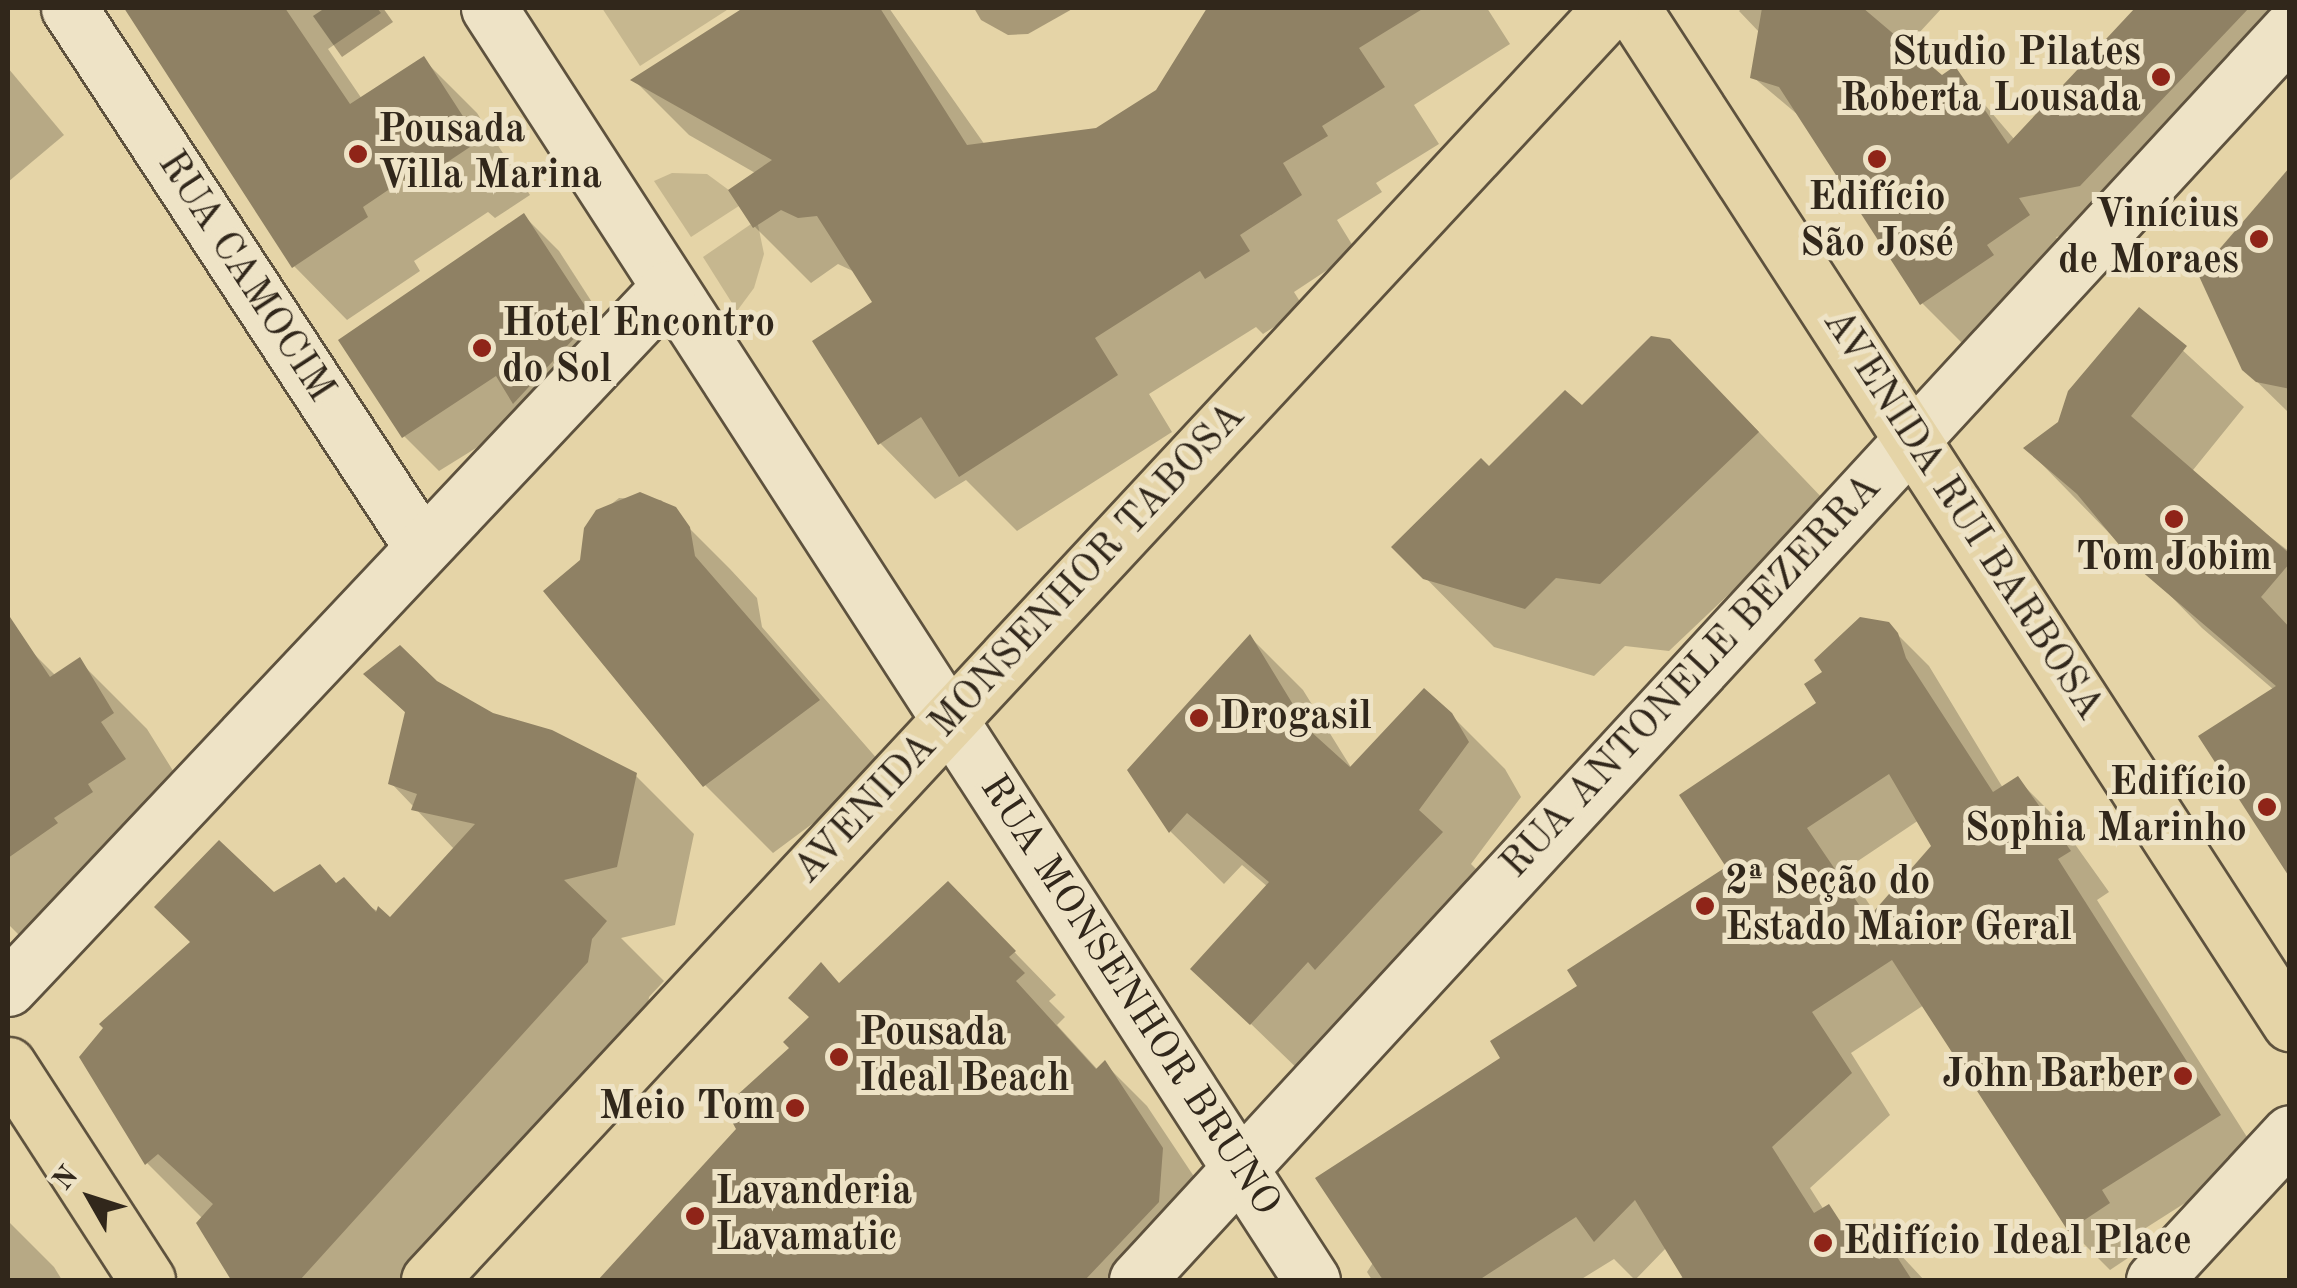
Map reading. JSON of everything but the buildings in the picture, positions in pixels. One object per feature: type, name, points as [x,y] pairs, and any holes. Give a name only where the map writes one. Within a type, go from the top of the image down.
[{"type":"main road","name":"AVENIDA MONSENHOR TABOSA","points":[[429,1280],[1610,8]]},
{"type":"main road","name":"AVENIDA RUI BARBOSA","points":[[1632,8],[2290,1023]]},
{"type":"main road","points":[[8,1065],[148,1280]]},
{"type":"street","name":"RUA CAMOCIM","points":[[69,8],[422,547]]},
{"type":"street","name":"RUA MONSENHOR BRUNO","points":[[489,8],[667,289],[1312,1280]]},
{"type":"street","name":"RUA ANTONELE BEZERRA","points":[[1137,1280],[2290,30]]},
{"type":"street","points":[[8,988],[667,289]]},
{"type":"street","points":[[2154,1280],[2290,1134]]},
{"type":"shaded area","points":[[325,8],[383,8],[393,22],[342,57],[313,16]]},
{"type":"shaded area","points":[[602,8],[730,8],[640,66]]},
{"type":"shaded area","points":[[974,8],[1074,8],[1028,34],[1008,35],[981,20]]},
{"type":"shaded area","points":[[672,173],[707,174],[745,202],[691,237],[654,181]]},
{"type":"shaded area","points":[[757,220],[764,254],[754,288],[737,311],[703,257]]},
{"type":"place","name":"Studio Pilates Roberta Lousada","points":[[2161,77]]},
{"type":"place","name":"Pousada Villa Marina","points":[[358,154]]},
{"type":"place","name":"Edifício São José","points":[[1877,159]]},
{"type":"place","name":"Vinícius de Moraes","points":[[2259,239]]},
{"type":"place","name":"Hotel Encontro do Sol","points":[[482,348]]},
{"type":"place","name":"Tom Jobim","points":[[2174,519]]},
{"type":"place","name":"Drogasil","points":[[1199,718]]},
{"type":"place","name":"Edifício Sophia Marinho","points":[[2267,807]]},
{"type":"place","name":"2ª Seção do Estado Maior Geral","points":[[1705,906]]},
{"type":"place","name":"Pousada Ideal Beach","points":[[839,1057]]},
{"type":"place","name":"John Barber","points":[[2183,1076]]},
{"type":"place","name":"Meio Tom","points":[[795,1108]]},
{"type":"place","name":"Lavanderia Lavamatic","points":[[695,1216]]},
{"type":"place","name":"Edifício Ideal Place","points":[[1823,1243]]}]
